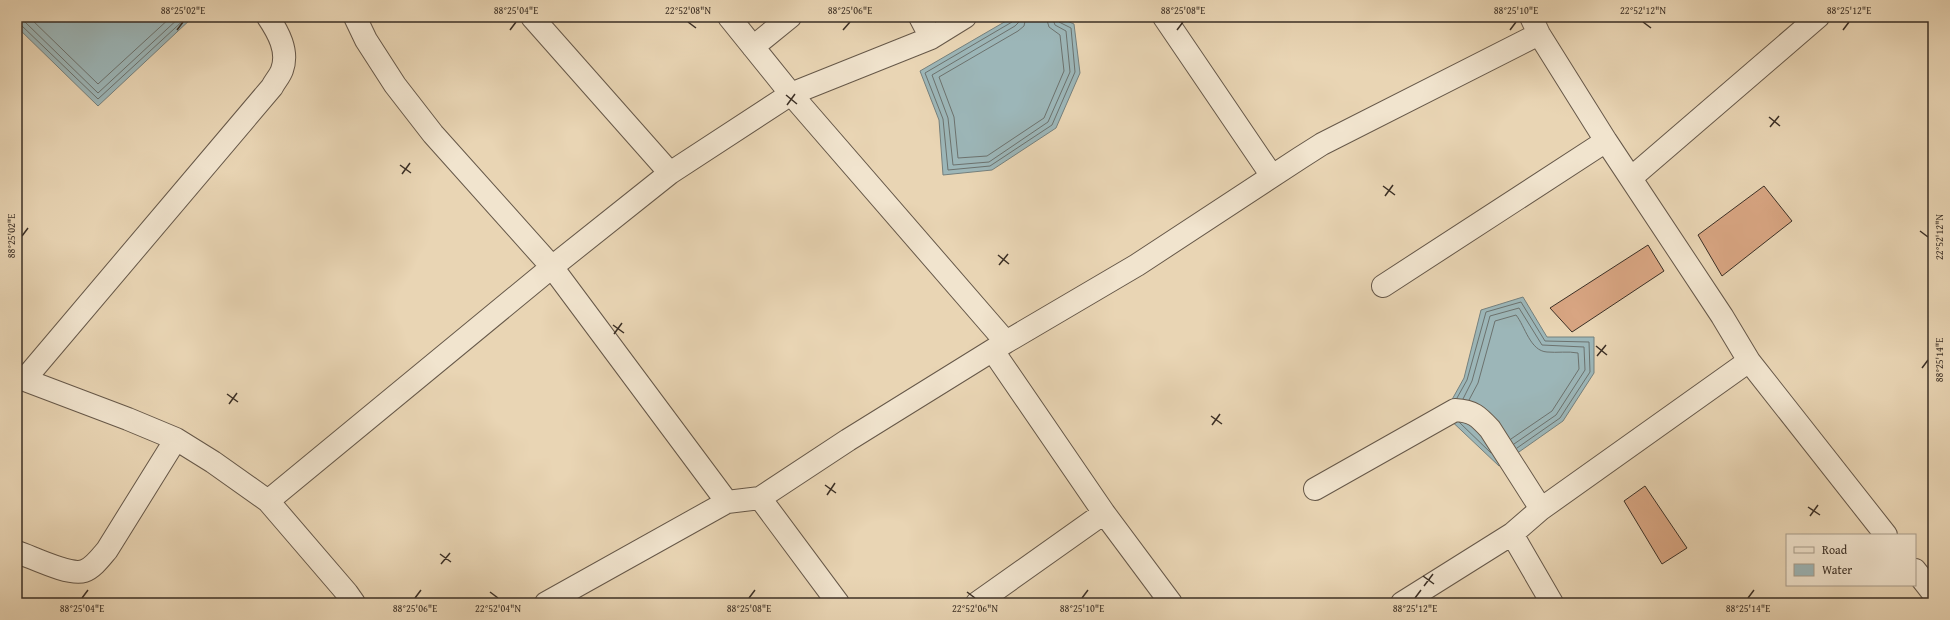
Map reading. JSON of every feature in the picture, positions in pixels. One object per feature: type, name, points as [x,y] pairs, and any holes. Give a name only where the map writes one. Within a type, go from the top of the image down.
[{"type":"street","points":[[268,17],[279,33],[285,54],[282,70],[272,86],[20,379],[128,419],[176,439],[213,462],[268,501],[354,603]]},
{"type":"street","points":[[355,17],[366,40],[395,85],[433,134],[552,267],[727,502]]},
{"type":"street","points":[[532,17],[670,173]]},
{"type":"street","points":[[728,17],[999,347],[1104,513],[1170,603]]},
{"type":"street","points":[[753,47],[790,17]]},
{"type":"street","points":[[920,17],[931,38]]},
{"type":"street","points":[[268,501],[552,267],[670,173],[791,94],[931,38],[965,17]]},
{"type":"street","points":[[1164,17],[1272,176]]},
{"type":"street","points":[[1632,178],[1818,17]]},
{"type":"street","points":[[546,603],[577,596],[727,502],[760,498],[848,440],[999,347],[1137,265],[1322,144],[1535,26],[1606,141],[1632,178],[1749,361],[1885,534]]},
{"type":"street","points":[[1383,286],[1606,141]]},
{"type":"street","points":[[1402,603],[1512,534],[1541,509],[1749,361]]},
{"type":"street","points":[[1315,489],[1454,410],[1468,411],[1480,419],[1490,429],[1541,509]]},
{"type":"street","points":[[17,552],[71,571],[84,571],[95,563],[107,550],[176,439]]},
{"type":"street","points":[[760,498],[838,603]]},
{"type":"street","points":[[977,603],[1104,513]]},
{"type":"street","points":[[1512,534],[1552,603]]},
{"type":"street","points":[[1916,571],[1933,593]]},
{"type":"water","points":[[17,17],[193,17],[98,106],[17,27]]},
{"type":"water","points":[[1013,17],[1058,17],[1074,24],[1080,73],[1056,128],[992,170],[943,175],[939,120],[920,71]]},
{"type":"water","points":[[1523,297],[1547,337],[1594,337],[1594,373],[1563,421],[1499,466],[1444,414],[1464,378],[1481,310]]},
{"type":"building","points":[[1764,186],[1792,221],[1722,276],[1698,235]]},
{"type":"building","points":[[1648,245],[1664,271],[1572,332],[1550,308]]},
{"type":"building","points":[[1645,486],[1687,548],[1662,564],[1624,501]]}]
